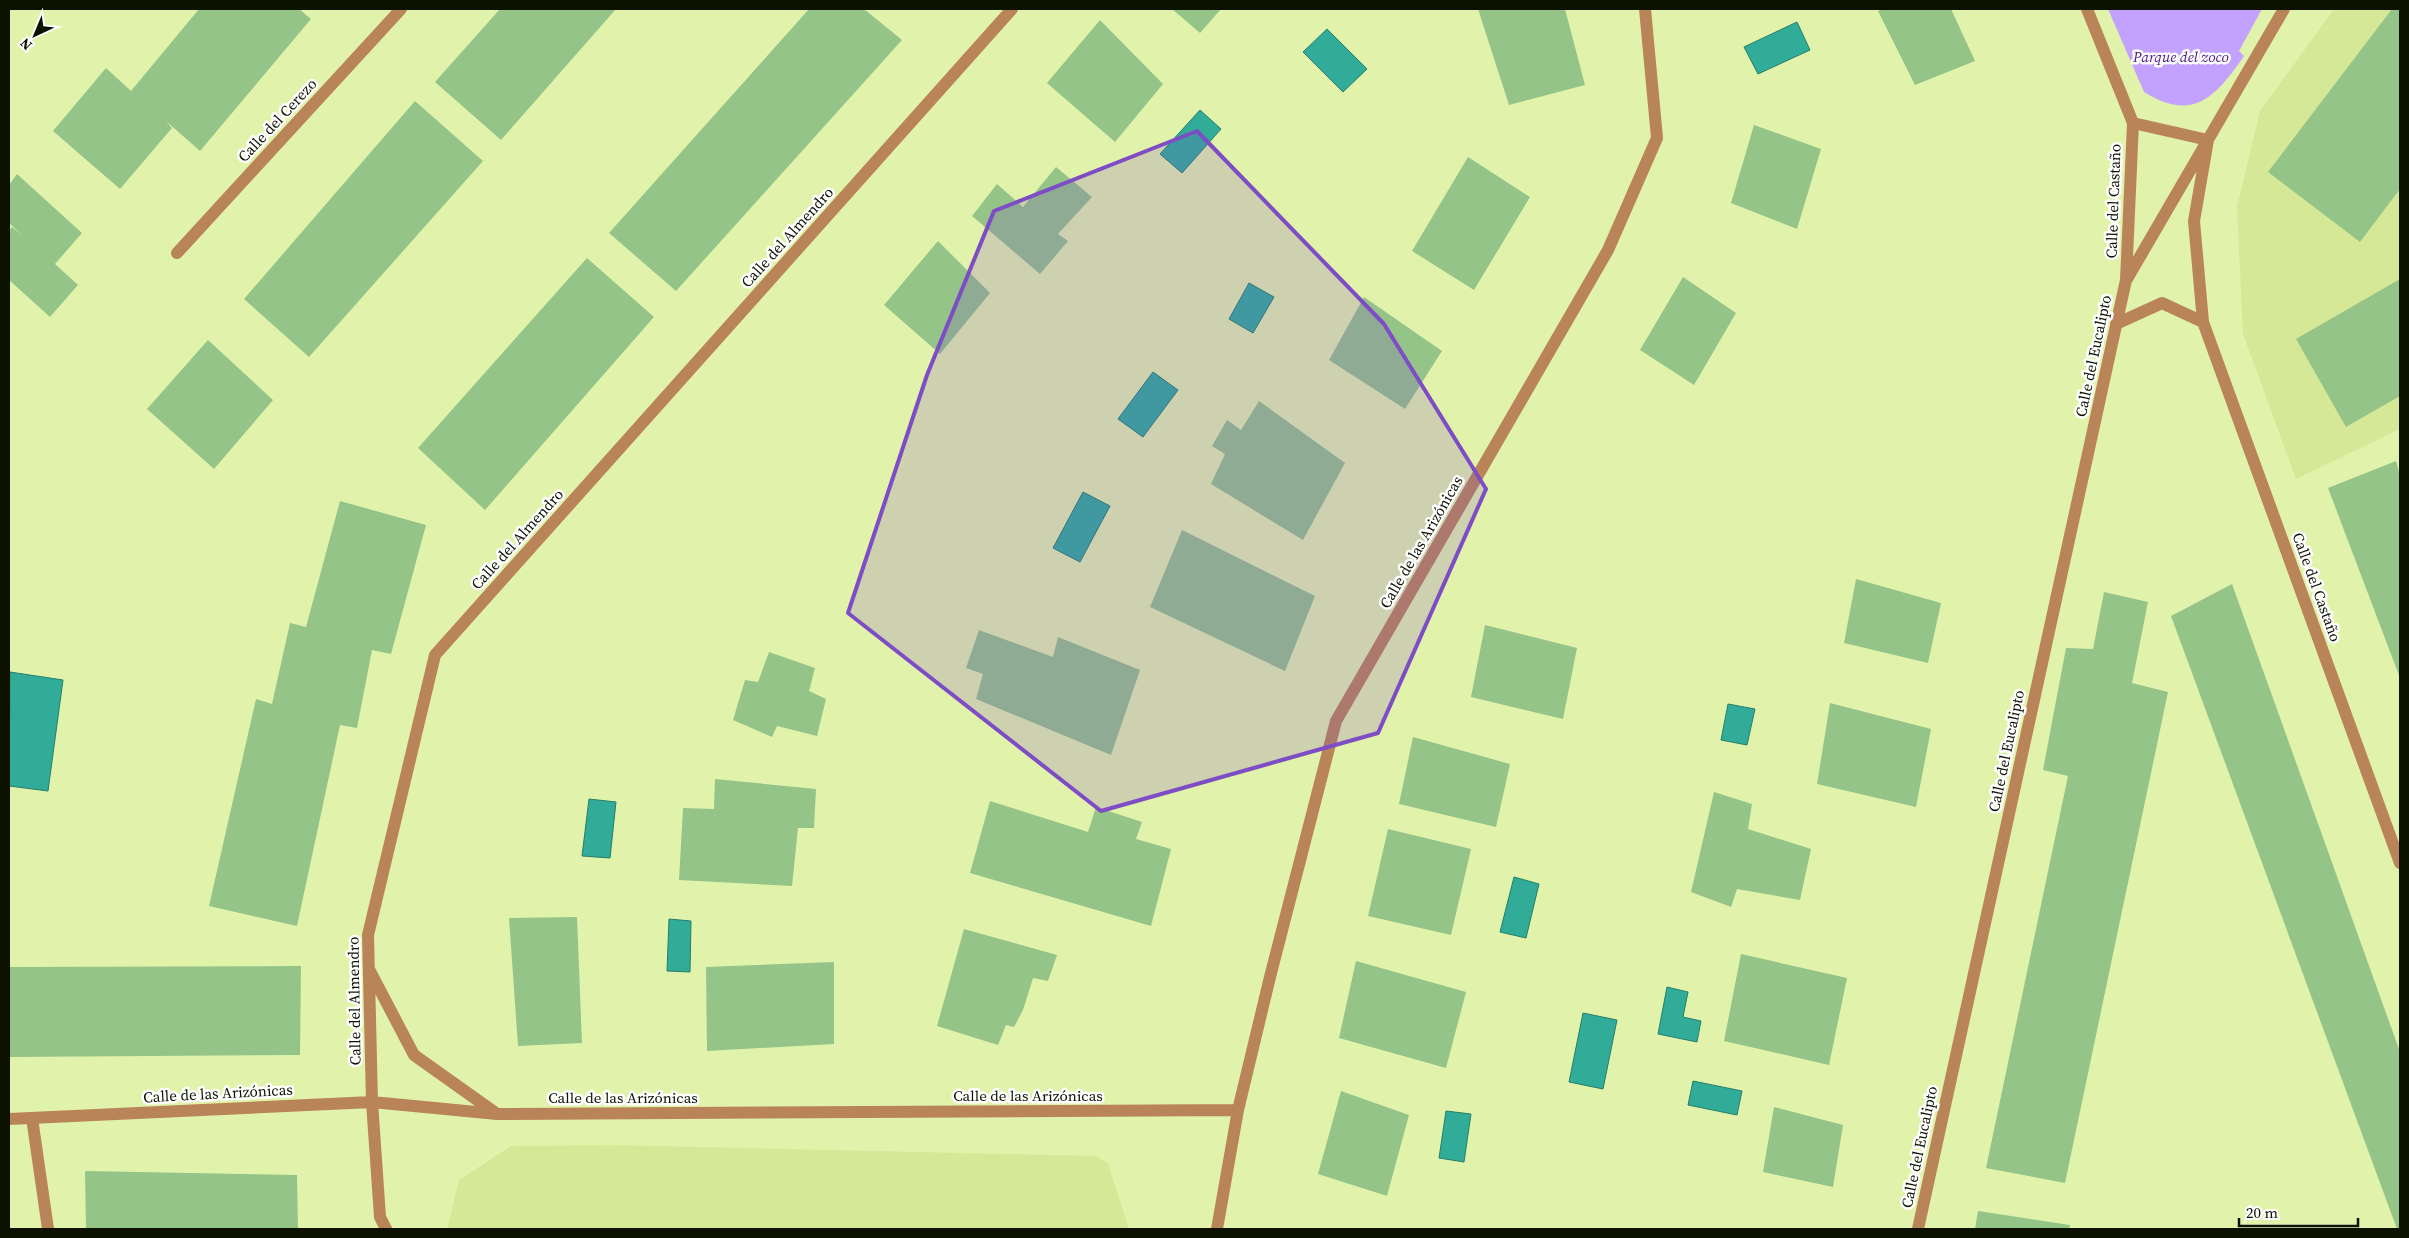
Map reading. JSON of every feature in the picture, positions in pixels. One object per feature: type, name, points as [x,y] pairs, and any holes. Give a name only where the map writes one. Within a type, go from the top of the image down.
[{"type":"street","name":"Calle del Cerezo","points":[[177,253],[401,9]]},
{"type":"street","name":"Calle del Almendro","points":[[386,1229],[380,1217],[372,1102],[368,935],[435,655],[1012,9]]},
{"type":"street","name":"Calle de las Arizónicas","points":[[1217,1229],[1238,1110],[1272,968],[1336,721],[1608,250],[1657,138],[1644,9]]},
{"type":"street","name":"Calle del Castaño","points":[[2087,9],[2133,123],[2126,280]]},
{"type":"street","points":[[2126,280],[2284,9]]},
{"type":"street","points":[[2133,123],[2208,140]]},
{"type":"street","name":"Calle del Castaño","points":[[2208,140],[2194,221],[2203,322],[2400,863]]},
{"type":"street","name":"Calle del Eucalipto","points":[[1918,1229],[2126,280]]},
{"type":"street","points":[[2116,324],[2162,303],[2203,322]]},
{"type":"street","points":[[368,968],[414,1055],[498,1114]]},
{"type":"street","name":"Calle de las Arizónicas","points":[[9,1119],[372,1102],[498,1114],[1238,1110]]},
{"type":"street","points":[[32,1118],[48,1229]]},
{"type":"highlighted area","points":[[1197,131],[1384,324],[1486,489],[1378,733],[1101,811],[848,613],[927,375],[994,211]]},
{"type":"shaded area","points":[[2334,9],[2400,9],[2400,429],[2296,479],[2243,334],[2237,207],[2260,111]]},
{"type":"shaded area","points":[[613,1145],[1096,1156],[1108,1164],[1129,1229],[447,1229],[459,1180],[511,1146]]},
{"type":"green space","name":"Parque del zoco","points":[[2108,9],[2262,9],[2239,51],[2244,56],[2224,83],[2202,101],[2190,105],[2177,105],[2162,101],[2144,92]]},
{"type":"water","points":[[1797,22],[1810,50],[1758,74],[1744,47]]},
{"type":"water","points":[[1327,29],[1367,69],[1343,92],[1303,52]]},
{"type":"water","points":[[1200,110],[1221,129],[1182,173],[1160,154]]},
{"type":"water","points":[[1249,283],[1274,297],[1253,333],[1229,319]]},
{"type":"water","points":[[1153,372],[1178,390],[1143,437],[1118,419]]},
{"type":"water","points":[[1083,492],[1110,506],[1080,562],[1053,548]]},
{"type":"water","points":[[10,672],[63,680],[48,791],[9,786]]},
{"type":"water","points":[[1728,704],[1755,709],[1747,745],[1721,740]]},
{"type":"water","points":[[589,799],[616,802],[610,858],[582,856]]},
{"type":"water","points":[[1514,877],[1539,884],[1526,938],[1500,932]]},
{"type":"water","points":[[669,919],[691,921],[690,972],[667,971]]},
{"type":"water","points":[[1667,987],[1688,992],[1683,1017],[1701,1021],[1697,1042],[1658,1034]]},
{"type":"water","points":[[1583,1013],[1617,1020],[1603,1089],[1569,1082]]},
{"type":"water","points":[[1693,1081],[1742,1091],[1737,1115],[1688,1105]]},
{"type":"water","points":[[1446,1111],[1471,1114],[1464,1162],[1439,1158]]},
{"type":"building","points":[[199,9],[299,9],[311,19],[200,151],[166,121],[172,128],[120,189],[53,131],[106,68],[131,91]]},
{"type":"building","points":[[500,9],[616,9],[501,140],[435,82]]},
{"type":"building","points":[[809,9],[864,9],[902,40],[676,291],[609,233]]},
{"type":"building","points":[[1172,9],[1221,9],[1200,33]]},
{"type":"building","points":[[1478,9],[1565,9],[1585,85],[1509,105]]},
{"type":"building","points":[[1883,9],[1951,9],[1975,61],[1915,85],[1878,11]]},
{"type":"building","points":[[2392,9],[2400,9],[2400,189],[2360,242],[2268,172]]},
{"type":"building","points":[[1100,20],[1163,84],[1115,142],[1047,83]]},
{"type":"building","points":[[415,101],[483,161],[309,357],[244,299]]},
{"type":"building","points":[[1754,125],[1821,149],[1797,229],[1731,203]]},
{"type":"building","points":[[1468,157],[1530,197],[1474,290],[1412,251]]},
{"type":"building","points":[[1056,167],[1092,197],[1058,234],[1068,241],[1040,274],[972,216],[997,184],[1023,207]]},
{"type":"building","points":[[17,174],[82,233],[55,264],[78,285],[50,317],[9,280],[9,230],[12,227],[23,236],[9,223],[9,185]]},
{"type":"building","points":[[938,241],[990,293],[940,354],[884,305]]},
{"type":"building","points":[[587,258],[654,317],[485,510],[418,448]]},
{"type":"building","points":[[1683,277],[1736,313],[1694,385],[1640,350]]},
{"type":"building","points":[[2400,279],[2400,396],[2346,427],[2296,339]]},
{"type":"building","points":[[1364,297],[1442,351],[1405,409],[1329,360]]},
{"type":"building","points":[[208,340],[273,400],[214,469],[147,409]]},
{"type":"building","points":[[1259,401],[1345,463],[1303,540],[1211,484],[1225,454],[1212,446],[1227,420],[1241,430]]},
{"type":"building","points":[[2396,461],[2400,475],[2400,678],[2328,488]]},
{"type":"building","points":[[340,501],[426,525],[391,654],[372,650],[357,728],[340,725],[297,926],[209,906],[256,699],[272,704],[290,623],[306,627]]},
{"type":"building","points":[[1182,530],[1315,596],[1285,671],[1150,607]]},
{"type":"building","points":[[1856,579],[1941,603],[1928,663],[1844,643]]},
{"type":"building","points":[[2232,584],[2400,1052],[2400,1229],[2397,1229],[2171,616]]},
{"type":"building","points":[[2104,592],[2148,602],[2132,683],[2168,692],[2065,1183],[1986,1168],[2068,776],[2043,770],[2066,648],[2093,649]]},
{"type":"building","points":[[1485,625],[1577,648],[1563,719],[1471,697]]},
{"type":"building","points":[[979,630],[1053,657],[1058,637],[1140,670],[1111,755],[976,699],[983,674],[966,668]]},
{"type":"building","points":[[769,652],[815,668],[809,691],[826,699],[817,736],[777,726],[772,737],[733,720],[745,680],[758,682]]},
{"type":"building","points":[[1830,703],[1931,729],[1916,807],[1817,784]]},
{"type":"building","points":[[1413,737],[1510,764],[1496,827],[1399,804]]},
{"type":"building","points":[[715,779],[816,789],[814,828],[798,828],[792,886],[679,880],[683,808],[714,809]]},
{"type":"building","points":[[1714,792],[1752,804],[1748,829],[1811,849],[1800,900],[1737,889],[1731,907],[1691,892]]},
{"type":"building","points":[[990,801],[1088,832],[1096,807],[1142,822],[1136,839],[1171,849],[1151,926],[970,873]]},
{"type":"building","points":[[1388,829],[1471,849],[1451,935],[1368,916]]},
{"type":"building","points":[[577,917],[582,1043],[518,1046],[509,918]]},
{"type":"building","points":[[964,929],[1057,955],[1048,981],[1033,978],[1023,1010],[1014,1027],[1006,1025],[998,1045],[937,1026]]},
{"type":"building","points":[[1741,954],[1847,978],[1829,1065],[1724,1041]]},
{"type":"building","points":[[1356,961],[1466,992],[1446,1068],[1339,1038]]},
{"type":"building","points":[[834,962],[834,1044],[707,1051],[706,967]]},
{"type":"building","points":[[301,966],[300,1055],[9,1057],[10,967]]},
{"type":"building","points":[[1341,1091],[1409,1115],[1387,1196],[1318,1174]]},
{"type":"building","points":[[1774,1107],[1843,1125],[1833,1187],[1763,1172]]},
{"type":"building","points":[[85,1171],[297,1175],[298,1229],[86,1229]]},
{"type":"building","points":[[1978,1211],[2070,1225],[2069,1229],[1975,1229]]}]
